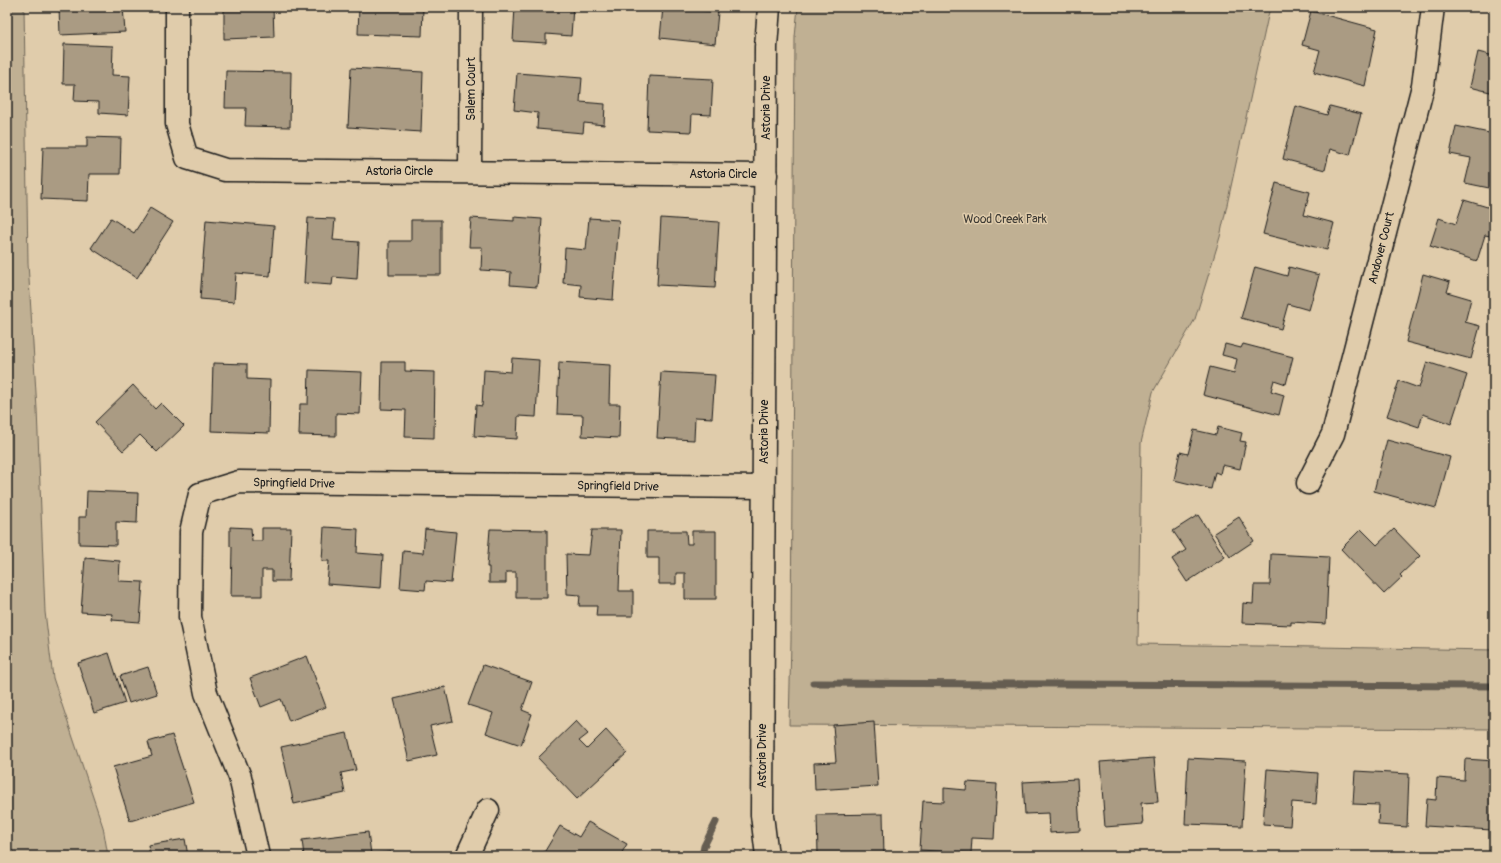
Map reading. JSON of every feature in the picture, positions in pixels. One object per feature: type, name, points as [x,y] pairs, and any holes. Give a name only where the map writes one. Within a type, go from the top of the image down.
[{"type":"street","name":"Astoria Circle","points":[[177,7],[177,124],[187,158],[225,170],[470,171],[766,175]]},
{"type":"street","name":"Salem Court","points":[[470,171],[471,7]]},
{"type":"street","name":"Astoria Drive","points":[[767,856],[762,815],[766,48],[769,7]]},
{"type":"street","name":"Andover Court","points":[[1308,483],[1333,434],[1422,86],[1433,7]]},
{"type":"street","name":"Springfield Drive","points":[[258,856],[240,777],[206,693],[190,616],[191,532],[200,494],[239,482],[763,486]]},
{"type":"street","points":[[467,856],[488,810]]},
{"type":"green space","points":[[7,7],[24,7],[28,263],[37,409],[45,612],[53,678],[103,827],[108,856],[7,856]]},
{"type":"green space","name":"Wood Creek Park","points":[[798,7],[1270,7],[1220,237],[1195,319],[1153,392],[1141,443],[1138,644],[1494,650],[1494,729],[789,725],[791,641],[795,37]]},
{"type":"building","points":[[59,7],[123,7],[125,32],[60,35]]},
{"type":"building","points":[[244,7],[273,7],[274,37],[224,39],[224,9],[244,9]]},
{"type":"building","points":[[359,7],[423,8],[422,36],[358,34]]},
{"type":"building","points":[[515,7],[573,7],[571,36],[546,34],[546,43],[513,41]]},
{"type":"building","points":[[663,7],[696,7],[695,10],[718,12],[715,44],[660,38]]},
{"type":"building","points":[[1311,11],[1377,29],[1365,86],[1314,72],[1320,50],[1302,45]]},
{"type":"building","points":[[64,44],[113,46],[112,75],[130,76],[128,115],[99,113],[99,102],[74,101],[75,84],[63,84]]},
{"type":"building","points":[[1478,52],[1494,56],[1494,93],[1470,87]]},
{"type":"building","points":[[351,68],[423,72],[421,132],[348,127]]},
{"type":"building","points":[[226,71],[291,72],[290,127],[245,126],[246,108],[225,108]]},
{"type":"building","points":[[517,73],[582,78],[580,102],[605,104],[604,125],[584,123],[583,133],[537,129],[538,113],[514,110]]},
{"type":"building","points":[[649,76],[713,79],[711,115],[692,114],[691,132],[647,130]]},
{"type":"building","points":[[1296,106],[1327,115],[1330,106],[1361,114],[1350,155],[1330,149],[1325,170],[1283,159]]},
{"type":"building","points":[[1456,126],[1494,134],[1494,189],[1465,183],[1471,158],[1450,154]]},
{"type":"building","points":[[87,137],[121,138],[120,174],[89,174],[88,201],[41,199],[43,147],[87,147]]},
{"type":"building","points":[[1276,183],[1310,192],[1304,215],[1334,223],[1327,250],[1263,234]]},
{"type":"building","points":[[1464,200],[1494,209],[1494,223],[1490,236],[1485,235],[1477,261],[1430,246],[1439,218],[1456,224]]},
{"type":"building","points":[[150,208],[173,222],[137,278],[91,248],[111,218],[134,233]]},
{"type":"building","points":[[514,217],[542,219],[537,287],[510,285],[511,272],[481,270],[482,247],[469,247],[471,218],[514,221]]},
{"type":"building","points":[[308,218],[335,219],[333,240],[359,242],[357,279],[333,277],[332,285],[304,283]]},
{"type":"building","points":[[589,218],[619,220],[613,300],[580,297],[581,285],[563,283],[565,248],[586,250]]},
{"type":"building","points":[[661,218],[719,222],[715,288],[657,285]]},
{"type":"building","points":[[206,220],[274,226],[270,276],[236,273],[234,302],[200,299]]},
{"type":"building","points":[[411,220],[441,220],[441,275],[389,275],[389,241],[411,241]]},
{"type":"building","points":[[1255,267],[1287,276],[1289,267],[1319,275],[1309,310],[1288,304],[1281,329],[1241,318]]},
{"type":"building","points":[[1423,274],[1450,282],[1447,292],[1471,299],[1465,322],[1480,326],[1471,359],[1406,342]]},
{"type":"building","points":[[1225,344],[1241,348],[1243,344],[1293,357],[1286,384],[1274,380],[1271,391],[1284,395],[1279,415],[1203,395],[1210,367],[1234,373],[1237,359],[1222,355]]},
{"type":"building","points":[[512,358],[539,360],[536,417],[518,416],[517,439],[474,436],[476,405],[482,406],[484,370],[511,372]]},
{"type":"building","points":[[382,362],[405,362],[405,371],[435,372],[434,438],[405,437],[406,410],[381,409]]},
{"type":"building","points":[[559,362],[610,365],[609,404],[620,404],[619,438],[582,436],[583,415],[557,414]]},
{"type":"building","points":[[1427,362],[1467,375],[1451,424],[1423,414],[1419,427],[1387,416],[1399,381],[1419,388]]},
{"type":"building","points":[[213,363],[247,364],[247,379],[270,380],[269,433],[211,431]]},
{"type":"building","points":[[309,370],[362,372],[360,414],[336,413],[336,436],[299,435],[300,404],[308,404]]},
{"type":"building","points":[[661,372],[715,375],[712,418],[695,417],[694,440],[657,438]]},
{"type":"building","points":[[133,385],[155,409],[161,403],[184,426],[157,452],[140,435],[123,451],[95,422]]},
{"type":"building","points":[[1218,427],[1242,433],[1240,441],[1246,442],[1240,469],[1222,465],[1220,474],[1215,472],[1211,489],[1174,480],[1180,452],[1188,454],[1194,430],[1216,435]]},
{"type":"building","points":[[1387,440],[1450,457],[1436,508],[1374,491]]},
{"type":"building","points":[[87,491],[138,493],[137,523],[116,522],[116,545],[79,544],[79,517],[86,517]]},
{"type":"building","points":[[1198,515],[1225,557],[1187,582],[1172,559],[1186,550],[1173,531]]},
{"type":"building","points":[[1239,517],[1254,541],[1230,557],[1214,533]]},
{"type":"building","points":[[230,527],[251,528],[252,541],[262,541],[262,528],[291,528],[289,581],[272,581],[272,570],[262,570],[262,596],[231,596],[232,547],[230,546]]},
{"type":"building","points":[[324,527],[358,529],[357,553],[383,555],[381,588],[327,584],[329,561],[322,561]]},
{"type":"building","points":[[425,529],[456,532],[451,583],[426,581],[425,590],[400,588],[403,551],[423,553]]},
{"type":"building","points":[[490,529],[547,530],[547,598],[516,598],[516,572],[506,572],[506,583],[489,583],[489,567],[487,567]]},
{"type":"building","points":[[1361,529],[1377,545],[1394,529],[1420,556],[1400,575],[1402,577],[1384,594],[1341,549]]},
{"type":"building","points":[[592,530],[621,530],[619,591],[633,591],[633,616],[596,616],[597,606],[579,606],[580,595],[567,594],[566,554],[589,555]]},
{"type":"building","points":[[647,531],[686,531],[687,544],[692,544],[692,531],[716,531],[716,599],[685,599],[685,573],[676,573],[676,584],[659,584],[659,558],[647,558]]},
{"type":"building","points":[[1271,554],[1329,557],[1326,624],[1291,622],[1291,625],[1242,623],[1243,603],[1253,604],[1254,585],[1270,585]]},
{"type":"building","points":[[85,558],[120,561],[119,581],[143,582],[140,622],[112,620],[113,614],[81,612]]},
{"type":"building","points":[[109,653],[125,703],[94,713],[78,663]]},
{"type":"building","points":[[307,656],[326,707],[289,721],[281,699],[261,707],[250,678]]},
{"type":"building","points":[[483,665],[532,682],[522,710],[532,714],[521,745],[486,733],[493,713],[468,705]]},
{"type":"building","points":[[148,667],[157,694],[129,703],[120,676]]},
{"type":"building","points":[[445,687],[453,721],[430,726],[437,755],[409,761],[394,699]]},
{"type":"building","points":[[576,721],[588,734],[579,741],[587,749],[606,730],[627,753],[577,799],[538,758]]},
{"type":"building","points":[[874,722],[878,786],[815,790],[814,763],[836,762],[833,725]]},
{"type":"building","points":[[347,733],[356,770],[341,773],[345,793],[294,804],[281,747]]},
{"type":"building","points":[[172,735],[194,802],[130,821],[113,767],[152,756],[148,742]]},
{"type":"building","points":[[1154,758],[1158,802],[1141,803],[1143,824],[1105,827],[1100,762]]},
{"type":"building","points":[[1188,758],[1246,761],[1242,826],[1185,824]]},
{"type":"building","points":[[1465,759],[1494,761],[1492,830],[1425,826],[1427,799],[1436,800],[1437,778],[1464,780]]},
{"type":"building","points":[[1267,769],[1318,773],[1316,804],[1292,802],[1290,826],[1263,824]]},
{"type":"building","points":[[1355,771],[1409,774],[1407,827],[1378,825],[1379,805],[1353,804]]},
{"type":"building","points":[[1077,779],[1080,831],[1050,833],[1049,813],[1025,814],[1023,782]]},
{"type":"building","points":[[967,782],[997,784],[994,839],[972,838],[971,853],[920,850],[923,801],[944,802],[944,788],[966,790]]},
{"type":"building","points":[[883,814],[884,856],[818,854],[817,815]]},
{"type":"building","points":[[588,822],[627,844],[620,856],[542,856],[560,826],[579,837]]},
{"type":"building","points":[[368,832],[371,854],[391,852],[391,856],[304,856],[302,840]]},
{"type":"building","points":[[185,839],[188,856],[150,856],[148,845]]},
{"type":"waterway","points":[[813,683],[1494,686]]},
{"type":"waterway","points":[[702,856],[704,846],[716,822]]},
{"type":"waterway","points":[[7,840],[10,856]]}]
